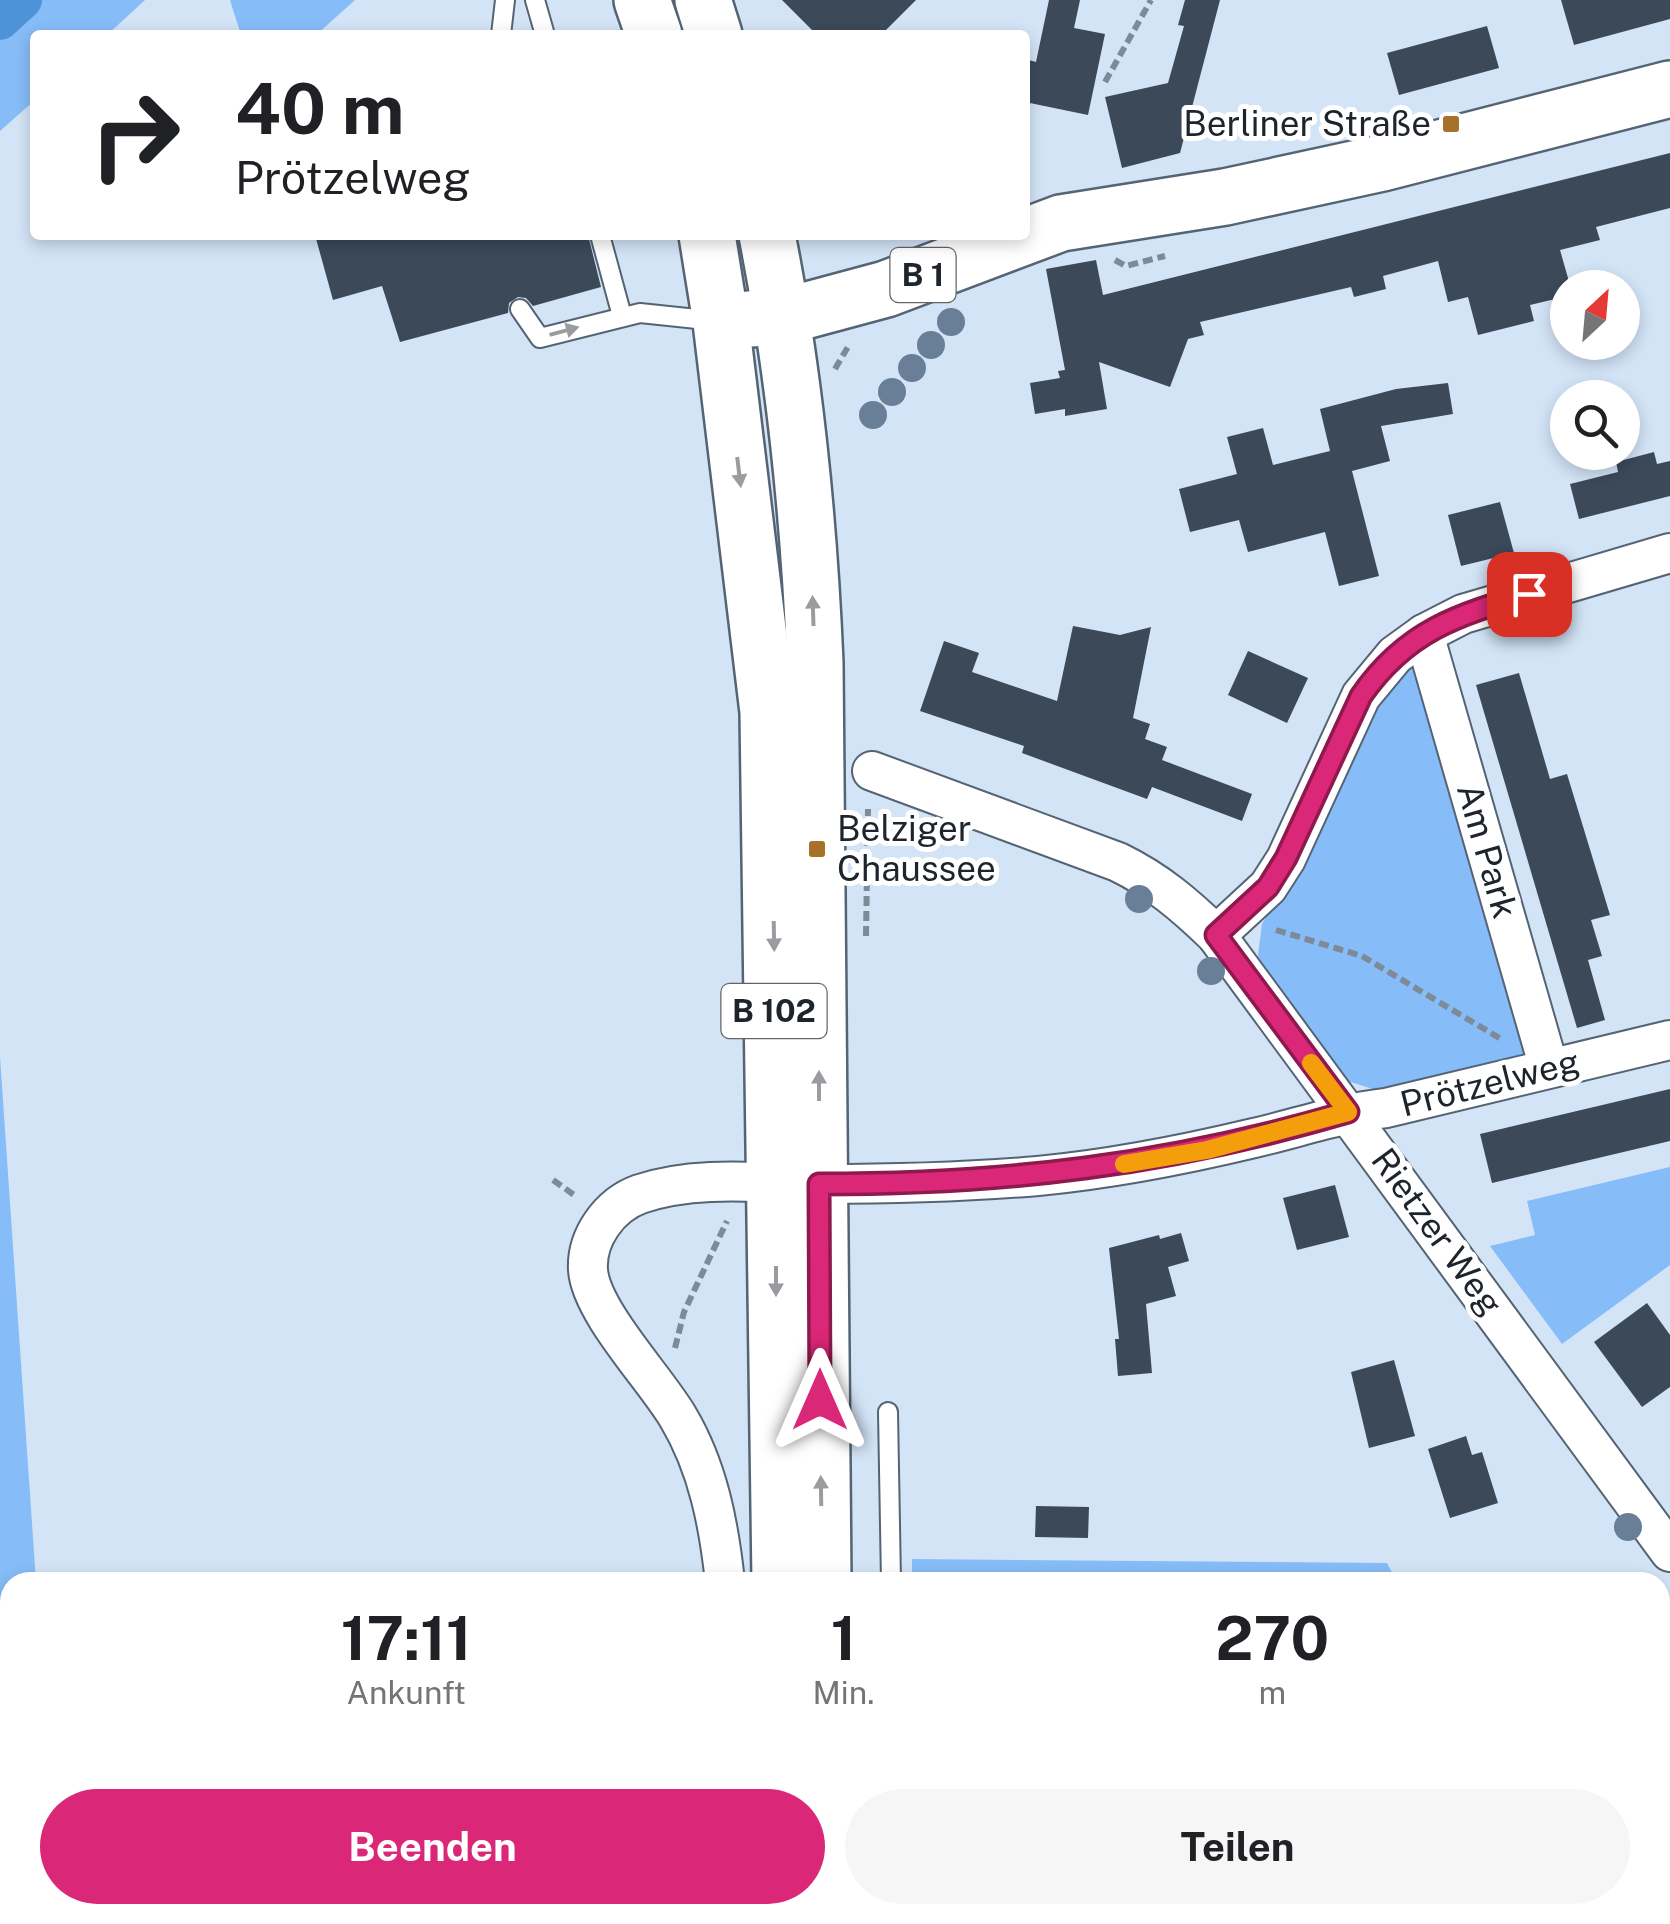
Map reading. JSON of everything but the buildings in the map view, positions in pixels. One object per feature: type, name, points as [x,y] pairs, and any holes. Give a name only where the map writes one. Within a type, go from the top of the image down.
[{"type":"main road","points":[[642,0],[652,30]]},
{"type":"main road","points":[[703,0],[712,30]]},
{"type":"main road","name":"B 1","points":[[1043,222],[1225,198],[1382,163],[1670,89]]},
{"type":"main road","points":[[715,280],[739,258],[771,240]]},
{"type":"main road","name":"B 102","points":[[778,240],[782,317],[810,542],[815,662],[775,1183],[822,1572]]},
{"type":"main road","name":"B 1","points":[[715,280],[782,317],[886,289],[1001,240]]},
{"type":"main road","name":"B 102","points":[[715,280],[768,712],[780,1572]]},
{"type":"street","points":[[1216,935],[1268,887],[1286,858],[1361,696],[1395,655],[1424,634],[1463,614],[1667,566]]},
{"type":"street","name":"Am Park","points":[[1424,634],[1550,1068]]},
{"type":"street","name":"Rietzer Weg","points":[[872,771],[1118,862],[1153,879],[1216,935],[1670,1552]]},
{"type":"street","name":"Prötzelweg","points":[[724,1572],[720,1539],[692,1443],[593,1292],[588,1270],[594,1238],[606,1218],[634,1196],[660,1188],[948,1182],[1098,1168],[1207,1150],[1348,1112],[1386,1108],[1670,1040]]},
{"type":"lane","points":[[502,30],[505,0]]},
{"type":"lane","points":[[535,0],[544,30]]},
{"type":"lane","points":[[601,240],[622,316]]},
{"type":"lane","points":[[520,309],[540,338],[640,313],[715,280]]},
{"type":"lane","points":[[888,1412],[892,1572]]},
{"type":"path","points":[[1105,82],[1150,0]]},
{"type":"path","points":[[1216,935],[1268,927],[1362,956],[1550,1068]]},
{"type":"path","points":[[662,1392],[684,1312],[726,1226],[731,1207],[775,1183]]},
{"type":"shaded area","points":[[0,0],[145,0],[112,30],[30,30],[30,104],[0,131]]},
{"type":"shaded area","points":[[230,0],[355,0],[322,30],[239,30]]},
{"type":"shaded area","points":[[1406,662],[1415,665],[1537,1059],[1386,1093],[1344,1080],[1264,972],[1258,955],[1262,924],[1298,860],[1369,705]]},
{"type":"shaded area","points":[[0,1057],[35,1572],[0,1572]]},
{"type":"shaded area","points":[[1670,1167],[1670,1265],[1562,1344],[1490,1246],[1535,1235],[1527,1201]]},
{"type":"shaded area","points":[[912,1559],[1387,1563],[1392,1572],[912,1572]]},
{"type":"waterway","points":[[0,21],[23,0]]},
{"type":"slow traffic","points":[[1124,1164],[1207,1150],[1348,1112],[1311,1063]]},
{"type":"place","name":"Berliner Straße","points":[[1451,124]]},
{"type":"place","name":"Belziger Chaussee","points":[[817,849]]},
{"type":"route","points":[[820,1400],[819,1184],[1042,1176],[1207,1150],[1348,1112],[1216,935],[1268,887],[1286,858],[1361,696],[1378,672],[1442,622],[1529,594]]}]
